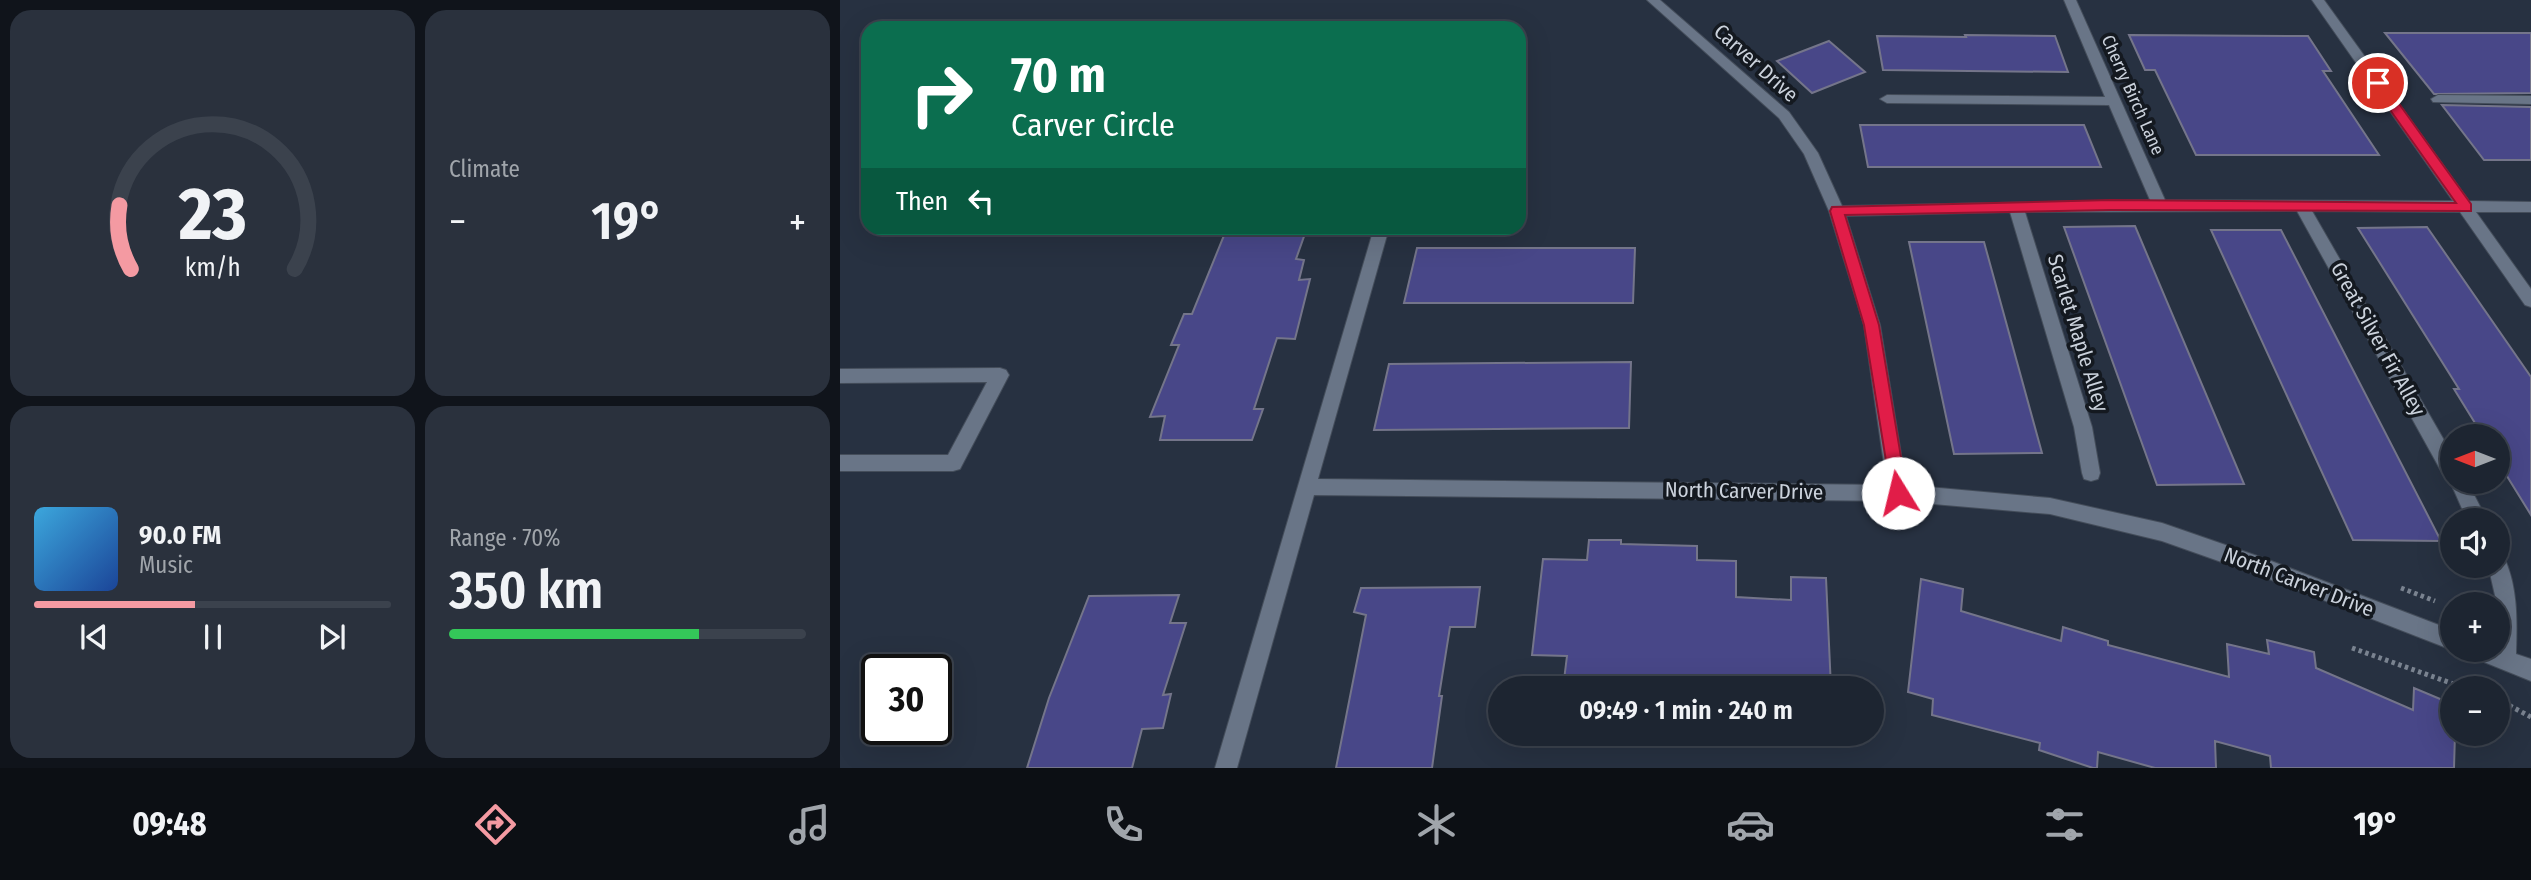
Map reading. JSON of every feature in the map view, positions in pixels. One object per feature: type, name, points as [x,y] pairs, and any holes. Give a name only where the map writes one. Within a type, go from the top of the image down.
[{"type":"street","name":"Carver Drive","points":[[1653,0],[1784,115],[1811,153],[1837,211],[1872,325],[1898,493]]},
{"type":"street","name":"Cherry Birch Lane","points":[[2070,0],[2160,206]]},
{"type":"street","points":[[2318,0],[2531,301]]},
{"type":"street","points":[[1887,99],[2114,101]]},
{"type":"street","points":[[2438,99],[2531,100]]},
{"type":"street","points":[[1837,211],[2160,206],[2531,207]]},
{"type":"street","name":"Scarlet Maple Alley","points":[[2016,207],[2083,427],[2091,473]]},
{"type":"street","name":"Great Silver Fir Alley","points":[[2302,207],[2440,451]]},
{"type":"street","points":[[1226,768],[1379,235]]},
{"type":"street","points":[[840,376],[1000,375],[953,463],[840,463]]},
{"type":"street","name":"North Carver Drive","points":[[1306,487],[1898,493],[2050,506],[2162,531],[2440,635]]},
{"type":"street","points":[[2510,662],[2531,670]]},
{"type":"path","points":[[2352,648],[2440,679]]},
{"type":"path","points":[[2510,706],[2531,717]]},
{"type":"building","points":[[2385,33],[2531,33],[2531,93],[2434,94]]},
{"type":"building","points":[[1965,35],[2055,36],[2068,72],[1883,70],[1877,36],[1966,37]]},
{"type":"building","points":[[2129,35],[2308,36],[2331,71],[2323,71],[2379,155],[2196,155],[2155,70],[2145,70]]},
{"type":"building","points":[[1829,41],[1865,72],[1812,93],[1777,61]]},
{"type":"building","points":[[2442,105],[2531,107],[2531,160],[2484,160]]},
{"type":"building","points":[[1860,125],[2084,125],[2101,167],[1868,167]]},
{"type":"building","points":[[2135,226],[2244,484],[2157,485],[2064,227]]},
{"type":"building","points":[[2427,227],[2531,377],[2531,515],[2510,481],[2510,424],[2476,424],[2454,389],[2459,389],[2358,228]]},
{"type":"building","points":[[2211,230],[2281,230],[2440,541],[2353,540]]},
{"type":"building","points":[[1224,235],[1305,235],[1296,259],[1304,260],[1299,280],[1310,279],[1295,339],[1277,338],[1254,409],[1263,409],[1252,440],[1160,440],[1165,416],[1150,417],[1179,345],[1171,345],[1184,314],[1192,314]]},
{"type":"building","points":[[1909,242],[1984,242],[2042,453],[1954,454]]},
{"type":"building","points":[[1417,248],[1635,248],[1633,303],[1404,303]]},
{"type":"building","points":[[1631,362],[1629,428],[1374,430],[1389,364]]},
{"type":"building","points":[[1589,540],[1621,540],[1621,544],[1697,546],[1697,560],[1736,561],[1736,597],[1791,600],[1791,577],[1826,578],[1830,676],[1564,676],[1567,656],[1532,655],[1543,559],[1587,560]]},
{"type":"building","points":[[1921,579],[1963,589],[1961,611],[2061,641],[2063,627],[2108,641],[2108,645],[2229,677],[2227,644],[2269,654],[2267,640],[2314,652],[2316,668],[2413,710],[2414,688],[2440,699],[2440,746],[2455,746],[2454,768],[2271,768],[2270,756],[2215,741],[2216,768],[2155,768],[2098,752],[2097,768],[2093,768],[2039,750],[2040,743],[1932,715],[1933,699],[1908,692]]},
{"type":"building","points":[[1480,587],[1475,627],[1450,627],[1439,696],[1442,696],[1432,768],[1336,768],[1366,615],[1354,612],[1361,588]]},
{"type":"building","points":[[1179,595],[1170,623],[1186,623],[1163,695],[1171,694],[1163,728],[1142,729],[1132,768],[1027,768],[1049,698],[1089,596]]},
{"type":"route","points":[[1898,493],[1872,325],[1837,211],[2111,205],[2466,207],[2378,83]]}]
